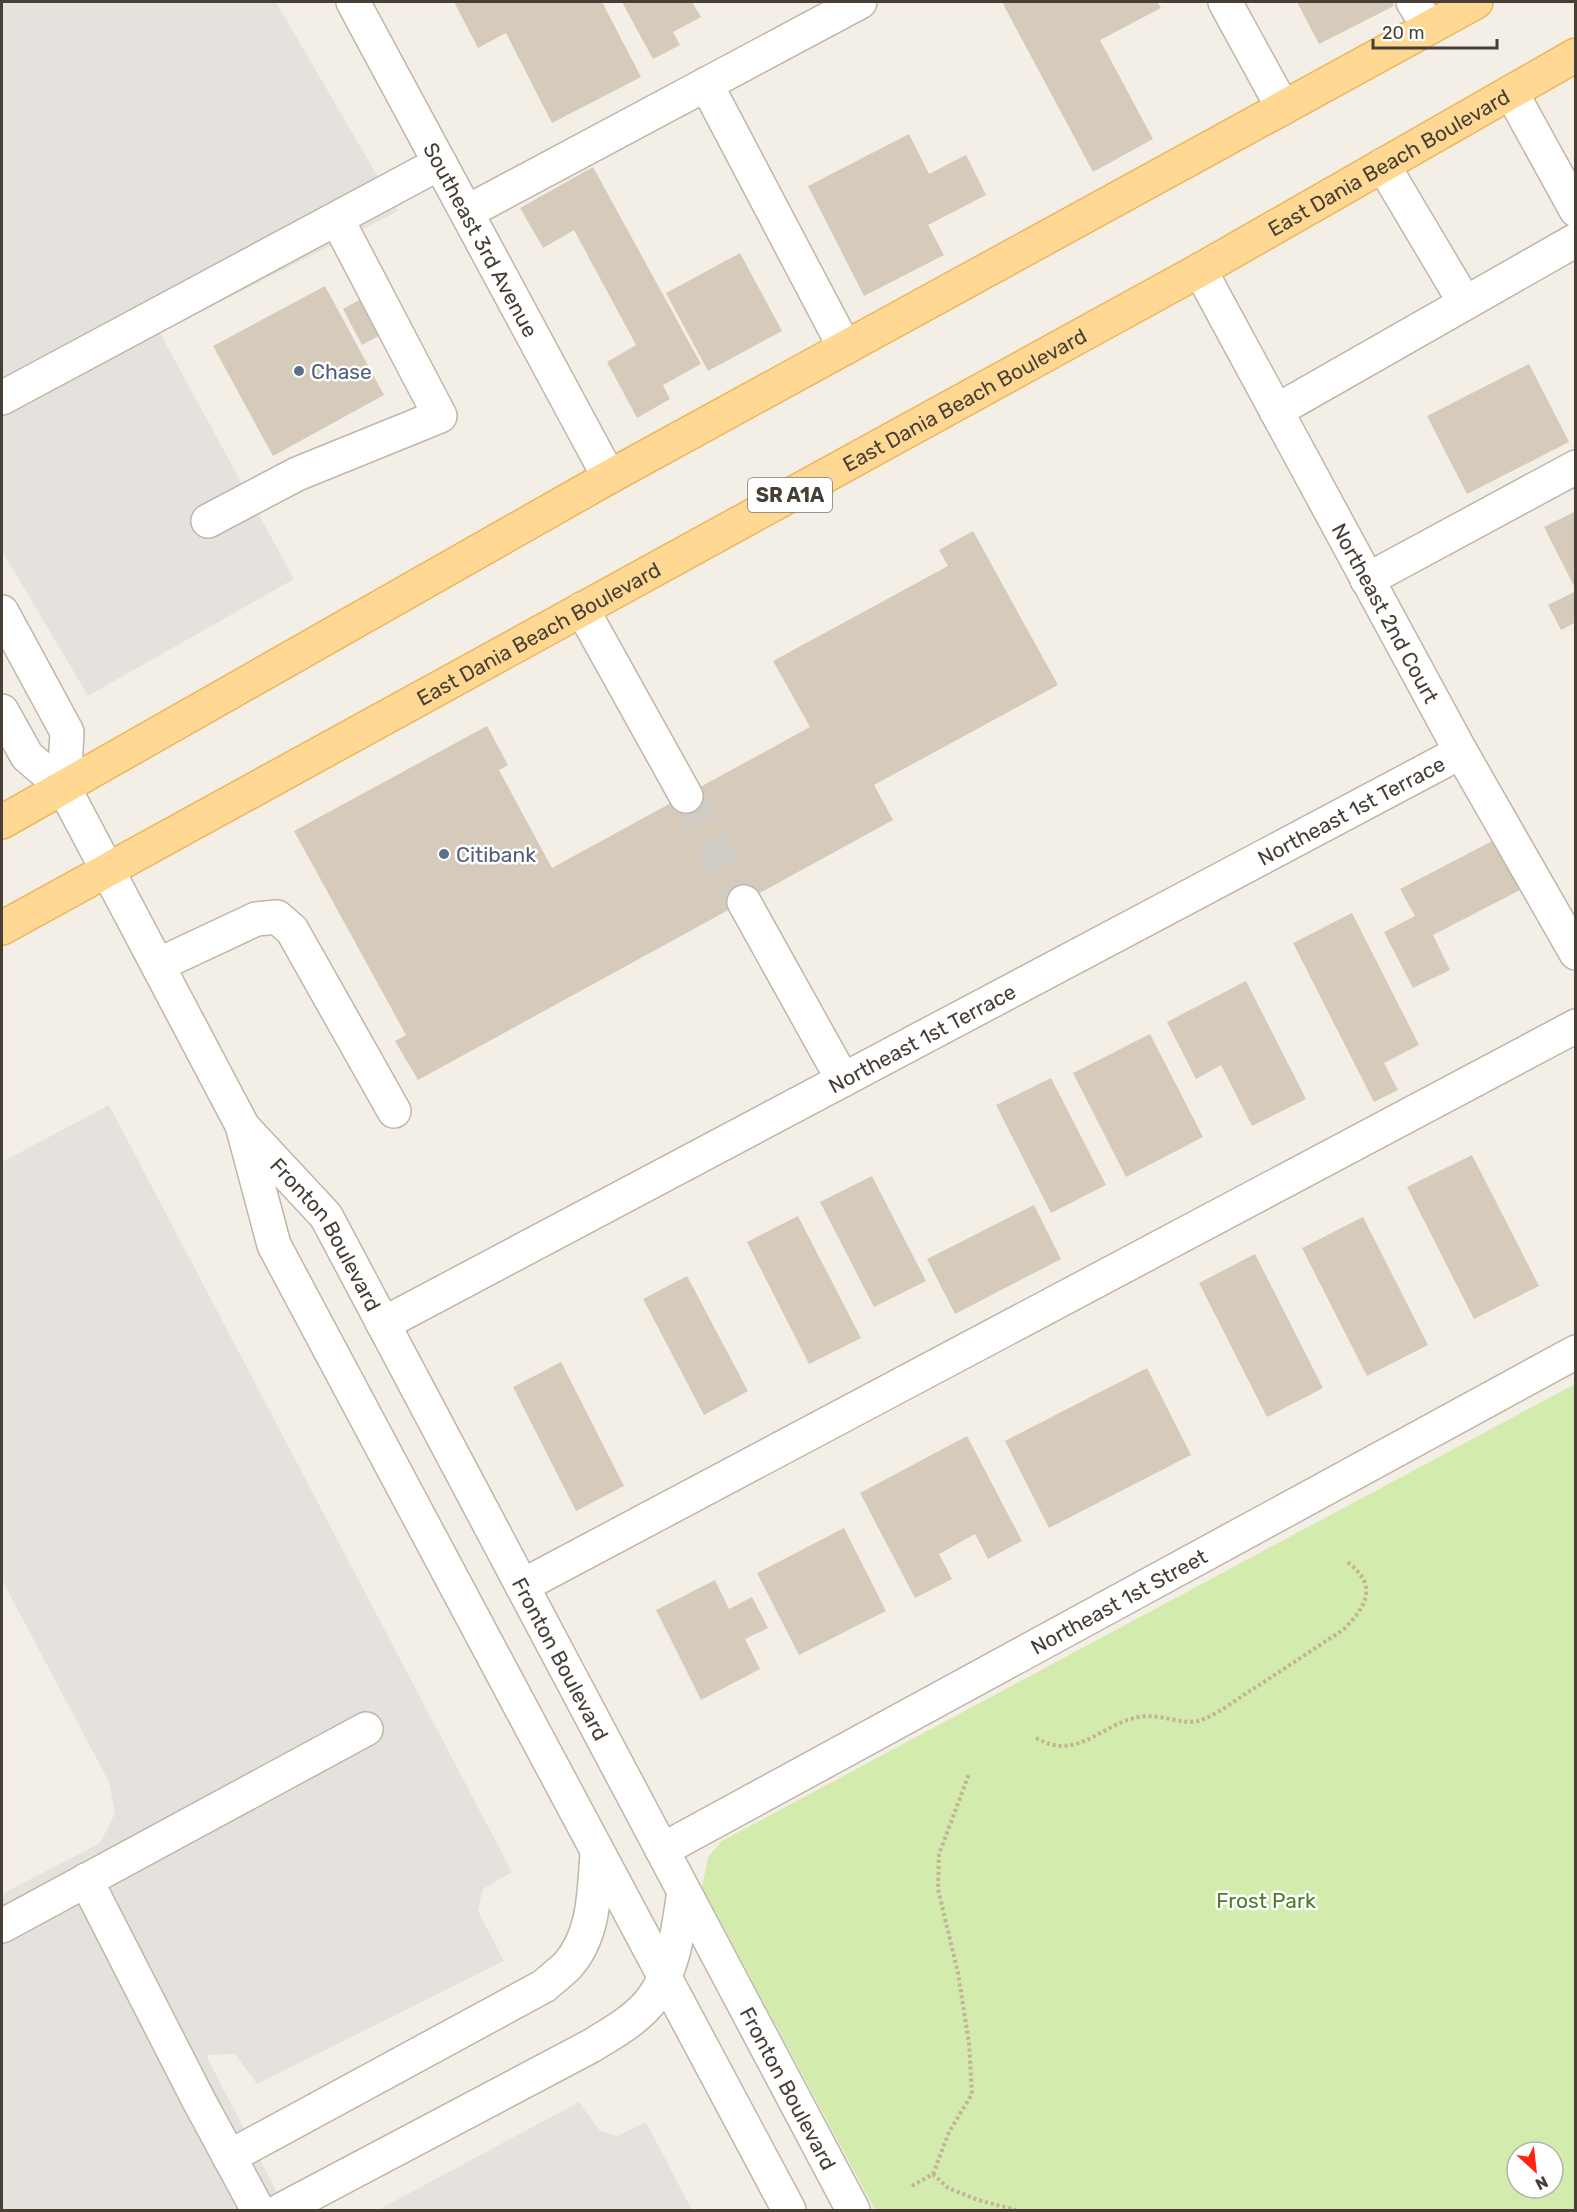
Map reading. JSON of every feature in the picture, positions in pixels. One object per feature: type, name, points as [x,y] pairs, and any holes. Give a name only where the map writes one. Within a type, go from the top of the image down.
[{"type":"main road","points":[[2,822],[609,477],[1283,108],[1421,14],[1476,2]]},
{"type":"main road","name":"East Dania Beach Boulevard","points":[[2,928],[1200,270],[1575,55]]},
{"type":"street","name":"Southeast 3rd Avenue","points":[[353,2],[609,477]]},
{"type":"street","points":[[467,213],[860,2]]},
{"type":"street","points":[[1225,2],[1283,108]]},
{"type":"street","points":[[706,84],[845,348]]},
{"type":"street","points":[[1511,92],[1575,210]]},
{"type":"street","points":[[2,398],[440,164]]},
{"type":"street","points":[[1383,165],[1465,303]]},
{"type":"street","points":[[208,521],[297,474],[440,416],[337,219]]},
{"type":"street","points":[[1276,411],[1575,240]]},
{"type":"street","name":"Northeast 2nd Court","points":[[1200,270],[1461,752],[1575,953]]},
{"type":"street","points":[[1367,580],[1575,467]]},
{"type":"street","points":[[582,609],[686,796]]},
{"type":"street","points":[[2,612],[67,732],[64,788]]},
{"type":"street","points":[[2,711],[27,756],[64,788]]},
{"type":"street","name":"Northeast 1st Terrace","points":[[383,1324],[1461,752]]},
{"type":"street","name":"Fronton Boulevard","points":[[64,788],[242,1125],[274,1245],[789,2211]]},
{"type":"street","points":[[744,902],[843,1080]]},
{"type":"street","points":[[158,965],[256,919],[277,917],[292,930],[394,1111]]},
{"type":"street","points":[[522,1587],[1575,1026]]},
{"type":"street","name":"Fronton Boulevard","points":[[242,1125],[326,1216],[853,2211]]},
{"type":"street","name":"Northeast 1st Street","points":[[662,1850],[1575,1352]]},
{"type":"street","points":[[2,1926],[366,1729]]},
{"type":"street","points":[[229,2157],[544,1986],[568,1965],[583,1943],[593,1909],[597,1854]]},
{"type":"street","points":[[86,1880],[258,2211]]},
{"type":"street","points":[[281,2211],[591,2046],[638,2014],[652,2000],[664,1979],[674,1951],[684,1892]]},
{"type":"path","points":[[1036,1738],[1046,1743],[1065,1747],[1085,1742],[1108,1729],[1139,1717],[1163,1716],[1182,1721],[1197,1721],[1219,1711],[1343,1630],[1356,1617],[1366,1602],[1365,1581],[1361,1574],[1346,1561]]},
{"type":"path","points":[[912,2186],[933,2174],[949,2132],[972,2094],[969,2043],[958,1973],[938,1889],[939,1854],[969,1774]]},
{"type":"path","points":[[933,2174],[948,2188],[1016,2211]]},
{"type":"green space","name":"Frost Park","points":[[1575,1384],[1575,2210],[875,2210],[702,1887],[708,1857],[722,1841]]},
{"type":"shaded area","points":[[2,2],[276,2],[398,211],[160,333],[294,579],[88,696],[2,551]]},
{"type":"shaded area","points":[[109,1105],[512,1872],[483,1889],[478,1911],[504,1961],[257,2084],[235,2054],[206,2055],[286,2210],[2,2210],[2,1894],[100,1843],[115,1813],[109,1782],[2,1580],[2,1162]]},
{"type":"shaded area","points":[[579,2102],[600,2131],[618,2136],[646,2122],[692,2210],[378,2210]]},
{"type":"building","points":[[454,2],[602,2],[641,77],[552,123],[506,33],[478,48]]},
{"type":"building","points":[[622,2],[692,2],[701,17],[673,32],[680,45],[653,59]]},
{"type":"building","points":[[1002,2],[1157,2],[1161,8],[1100,40],[1153,139],[1093,172]]},
{"type":"building","points":[[1297,2],[1392,2],[1394,6],[1319,44]]},
{"type":"building","points":[[909,134],[929,174],[966,155],[986,195],[928,225],[944,255],[864,296],[808,186]]},
{"type":"building","points":[[593,167],[701,364],[663,385],[670,399],[637,418],[607,362],[636,345],[574,230],[543,248],[520,208]]},
{"type":"building","points":[[740,253],[782,331],[708,371],[666,293]]},
{"type":"building","name":"Chase","points":[[325,286],[384,395],[273,456],[213,346]]},
{"type":"building","points":[[379,289],[399,325],[362,345],[343,309]]},
{"type":"building","points":[[1529,364],[1569,442],[1467,494],[1427,416]]},
{"type":"building","points":[[1576,511],[1576,590],[1544,527]]},
{"type":"building","points":[[973,531],[1058,685],[874,785],[893,820],[418,1080],[395,1041],[406,1035],[294,831],[487,726],[508,765],[499,770],[552,868],[810,727],[773,661],[948,566],[939,550]]},
{"type":"building","points":[[1576,591],[1576,622],[1561,630],[1548,605]]},
{"type":"building","points":[[1500,837],[1526,887],[1433,935],[1450,970],[1413,988],[1384,932],[1415,916],[1400,889]]},
{"type":"building","points":[[1352,913],[1419,1045],[1384,1063],[1398,1090],[1374,1102],[1293,943]]},
{"type":"building","points":[[1246,981],[1306,1099],[1252,1126],[1221,1065],[1196,1079],[1167,1022]]},
{"type":"building","points":[[1150,1034],[1203,1137],[1126,1177],[1073,1073]]},
{"type":"building","points":[[1051,1078],[1106,1185],[1051,1213],[996,1105]]},
{"type":"building","points":[[1472,1155],[1539,1286],[1474,1319],[1407,1187]]},
{"type":"building","points":[[872,1176],[926,1281],[874,1307],[820,1202]]},
{"type":"building","points":[[1034,1205],[1061,1259],[955,1314],[927,1259]]},
{"type":"building","points":[[798,1216],[861,1338],[809,1364],[747,1242]]},
{"type":"building","points":[[1363,1217],[1428,1345],[1367,1376],[1302,1248]]},
{"type":"building","points":[[1255,1254],[1323,1388],[1267,1417],[1199,1283]]},
{"type":"building","points":[[687,1276],[748,1391],[704,1415],[643,1299]]},
{"type":"building","points":[[561,1362],[624,1486],[576,1511],[513,1387]]},
{"type":"building","points":[[1147,1368],[1191,1455],[1049,1528],[1005,1441]]},
{"type":"building","points":[[967,1436],[1022,1541],[988,1559],[975,1534],[939,1554],[952,1579],[915,1598],[860,1493]]},
{"type":"building","points":[[844,1528],[886,1611],[799,1655],[757,1573]]},
{"type":"building","points":[[715,1580],[729,1609],[752,1597],[768,1628],[745,1639],[760,1669],[701,1700],[656,1610]]},
{"type":"tunnel","points":[[686,796],[744,902]]},
{"type":"place","name":"Chase","points":[[299,371]]},
{"type":"place","name":"Citibank","points":[[444,854]]}]
